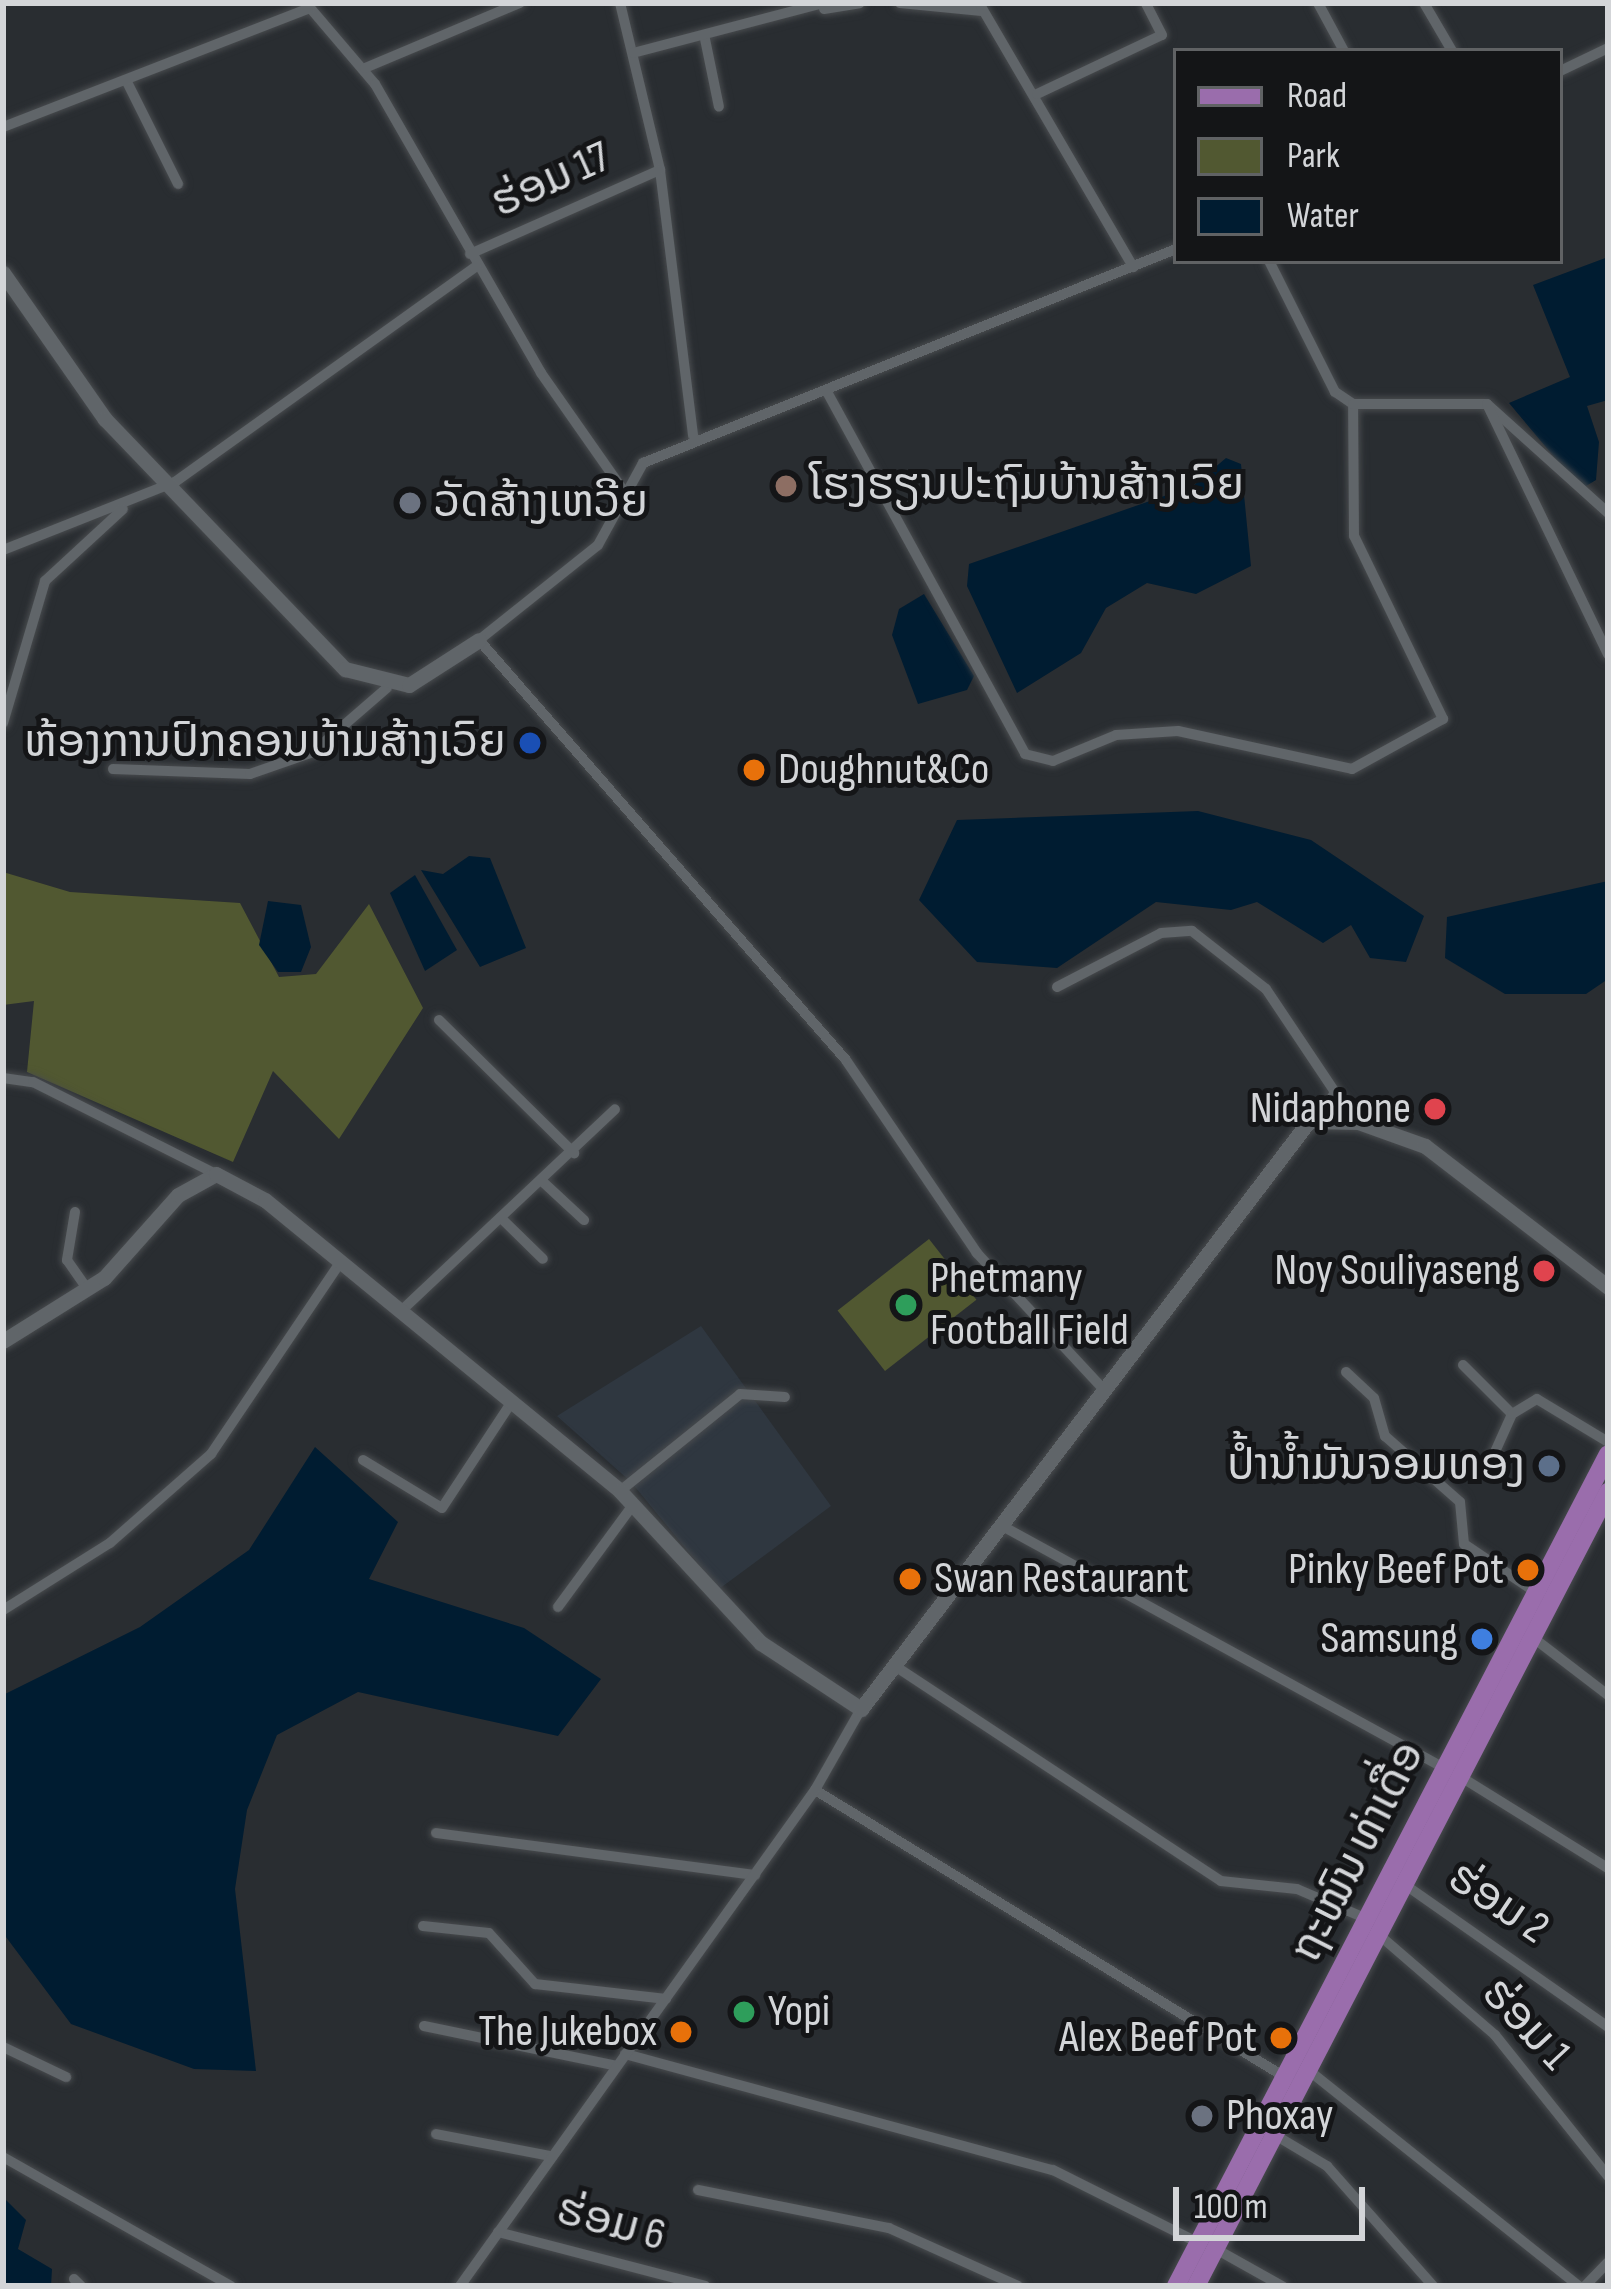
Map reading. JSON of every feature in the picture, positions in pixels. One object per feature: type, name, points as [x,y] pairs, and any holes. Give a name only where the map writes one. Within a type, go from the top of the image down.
[{"type":"main road","name":"ຖະໝົນ ທ່າເດື່ອ","points":[[1372,1927],[1404,1884],[1534,1591],[1608,1454]]},
{"type":"main road","name":"ຖະໝົນ ທ່າເດື່ອ","points":[[1196,2286],[1207,2246],[1372,1927],[1608,1492]]},
{"type":"main road","name":"ຖະໝົນ ທ່າເດື່ອ","points":[[1176,2286],[1207,2246],[1275,2135],[1296,2077]]},
{"type":"street","points":[[365,68],[520,3]]},
{"type":"street","points":[[620,3],[660,170],[693,436]]},
{"type":"street","points":[[633,53],[705,39],[824,6],[860,3]]},
{"type":"street","points":[[900,3],[981,7],[1037,94],[1132,267]]},
{"type":"street","points":[[1037,94],[1162,35],[1146,3]]},
{"type":"street","points":[[1318,3],[1342,48]]},
{"type":"street","points":[[1424,3],[1451,48]]},
{"type":"street","points":[[3,127],[127,82],[308,5],[365,68],[470,254],[625,494]]},
{"type":"street","points":[[705,39],[719,107]]},
{"type":"street","points":[[1563,70],[1608,48]]},
{"type":"street","points":[[127,82],[178,184]]},
{"type":"street","name":"ຮ່ອມ 17","points":[[470,254],[660,170]]},
{"type":"street","points":[[113,770],[250,774],[320,747],[387,688],[427,677],[587,557],[643,463],[693,436],[826,390],[1173,250]]},
{"type":"street","points":[[1270,264],[1335,392],[1353,404],[1486,404],[1608,513]]},
{"type":"street","points":[[4,547],[126,506],[175,482],[478,266]]},
{"type":"street","points":[[3,273],[106,419],[175,482],[345,668],[387,688]]},
{"type":"street","points":[[826,390],[1025,754],[1053,760],[1116,735],[1178,731],[1340,770],[1443,723],[1354,536],[1353,404]]},
{"type":"street","points":[[1486,404],[1608,654]]},
{"type":"street","points":[[3,723],[46,581],[126,506]]},
{"type":"street","points":[[479,640],[830,1040],[977,1253],[1106,1392]]},
{"type":"street","points":[[1057,987],[1161,933],[1192,931],[1266,989],[1358,1122]]},
{"type":"street","points":[[439,1019],[574,1153]]},
{"type":"street","points":[[3,1078],[33,1082],[216,1174],[340,1261],[620,1491],[761,1643],[861,1709]]},
{"type":"street","points":[[1320,1118],[1335,1092]]},
{"type":"street","points":[[401,1311],[574,1153],[615,1109]]},
{"type":"street","points":[[460,2286],[815,1790],[861,1709],[901,1670],[1299,1128],[1320,1118],[1358,1122],[1425,1146],[1608,1287]]},
{"type":"street","points":[[3,1341],[87,1289],[178,1195],[216,1174]]},
{"type":"street","points":[[543,1182],[584,1220]]},
{"type":"street","points":[[74,1212],[67,1260],[87,1289]]},
{"type":"street","points":[[502,1219],[543,1258]]},
{"type":"street","points":[[3,1610],[110,1543],[211,1454],[340,1261]]},
{"type":"street","points":[[1462,1365],[1512,1414]]},
{"type":"street","points":[[1346,1372],[1374,1398],[1385,1436],[1460,1502],[1463,1544],[1534,1591]]},
{"type":"street","points":[[620,1491],[740,1394],[785,1397]]},
{"type":"street","points":[[1490,1463],[1512,1414],[1537,1399],[1608,1442]]},
{"type":"street","points":[[363,1460],[442,1508],[511,1403]]},
{"type":"street","points":[[558,1607],[633,1505]]},
{"type":"street","points":[[1006,1528],[1453,1773],[1608,1868]]},
{"type":"street","points":[[1531,1636],[1608,1695]]},
{"type":"street","name":"ຮ່ອມ 1","points":[[901,1670],[1221,1881],[1297,1889],[1372,1927],[1495,2035],[1608,2176]]},
{"type":"street","points":[[815,1790],[1296,2077],[1582,2286],[1608,2262]]},
{"type":"street","points":[[436,1833],[755,1875]]},
{"type":"street","name":"ຮ່ອມ 2","points":[[1404,1884],[1608,2027]]},
{"type":"street","points":[[423,1926],[489,1933],[535,1984],[666,1999]]},
{"type":"street","points":[[424,2026],[616,2066]]},
{"type":"street","points":[[3,2047],[66,2077]]},
{"type":"street","points":[[625,2054],[1053,2170],[1282,2286]]},
{"type":"street","points":[[436,2134],[550,2156]]},
{"type":"street","points":[[1275,2135],[1327,2166],[1433,2286]]},
{"type":"street","points":[[3,2157],[232,2286]]},
{"type":"street","points":[[698,2190],[889,2228],[1018,2286]]},
{"type":"street","name":"ຮ່ອມ 6","points":[[498,2232],[705,2286]]},
{"type":"shaded area","points":[[701,1326],[831,1506],[719,1589],[631,1482],[557,1416]]},
{"type":"green space","points":[[3,872],[70,892],[240,903],[279,977],[316,974],[369,904],[423,1008],[339,1139],[273,1071],[233,1162],[27,1072],[34,1001],[3,1005]]},
{"type":"green space","name":"Phetmany Football Field","points":[[929,1239],[976,1300],[885,1371],[838,1310]]},
{"type":"water","points":[[1608,257],[1608,400],[1587,406],[1599,442],[1596,480],[1581,489],[1509,403],[1570,377],[1533,285]]},
{"type":"water","points":[[1226,458],[1241,464],[1251,566],[1196,594],[1147,583],[1106,608],[1081,653],[1017,693],[967,586],[969,564],[1193,486]]},
{"type":"water","points":[[924,594],[974,676],[967,690],[918,704],[892,635],[899,609]]},
{"type":"water","points":[[1198,811],[1311,840],[1424,916],[1406,962],[1370,958],[1351,925],[1323,943],[1257,902],[1231,910],[1156,902],[1057,968],[977,962],[919,900],[957,820]]},
{"type":"water","points":[[469,856],[490,858],[526,948],[480,967],[421,870],[443,874]]},
{"type":"water","points":[[415,875],[457,950],[425,971],[390,893]]},
{"type":"water","points":[[1608,881],[1608,979],[1586,994],[1505,994],[1445,958],[1447,917]]},
{"type":"water","points":[[268,901],[301,905],[311,947],[301,972],[278,972],[259,945]]},
{"type":"water","points":[[315,1447],[398,1522],[369,1579],[524,1628],[601,1679],[558,1736],[358,1692],[277,1735],[247,1810],[235,1889],[256,2071],[194,2069],[71,2024],[3,1933],[3,1695],[140,1627],[249,1550]]},
{"type":"water","points":[[3,2197],[26,2220],[18,2249],[52,2269],[51,2286],[3,2286]]},
{"type":"place","name":"ໂຮງຮຽນປະຖົມບ້ານສ້າງເວົຍ","points":[[786,486]]},
{"type":"place","name":"ວັດສ້າງເຫວີຍ","points":[[410,503]]},
{"type":"place","name":"ຫ້ອງການປົກຄອນບ້າມສ້າງເວົຍ","points":[[530,743]]},
{"type":"place","name":"Doughnut&Co","points":[[754,770]]},
{"type":"place","name":"Nidaphone","points":[[1435,1109]]},
{"type":"place","name":"Noy Souliyaseng","points":[[1544,1271]]},
{"type":"place","name":"Phetmany Football Field","points":[[906,1305]]},
{"type":"place","name":"ປ້ຳນ້ຳມັນຈອມທອງ","points":[[1549,1466]]},
{"type":"place","name":"Pinky Beef Pot","points":[[1528,1570]]},
{"type":"place","name":"Swan Restaurant","points":[[910,1579]]},
{"type":"place","name":"Samsung","points":[[1482,1639]]},
{"type":"place","name":"Yopi","points":[[744,2012]]},
{"type":"place","name":"The Jukebox","points":[[681,2032]]},
{"type":"place","name":"Alex Beef Pot","points":[[1281,2038]]},
{"type":"place","name":"Phoxay","points":[[1202,2116]]}]
